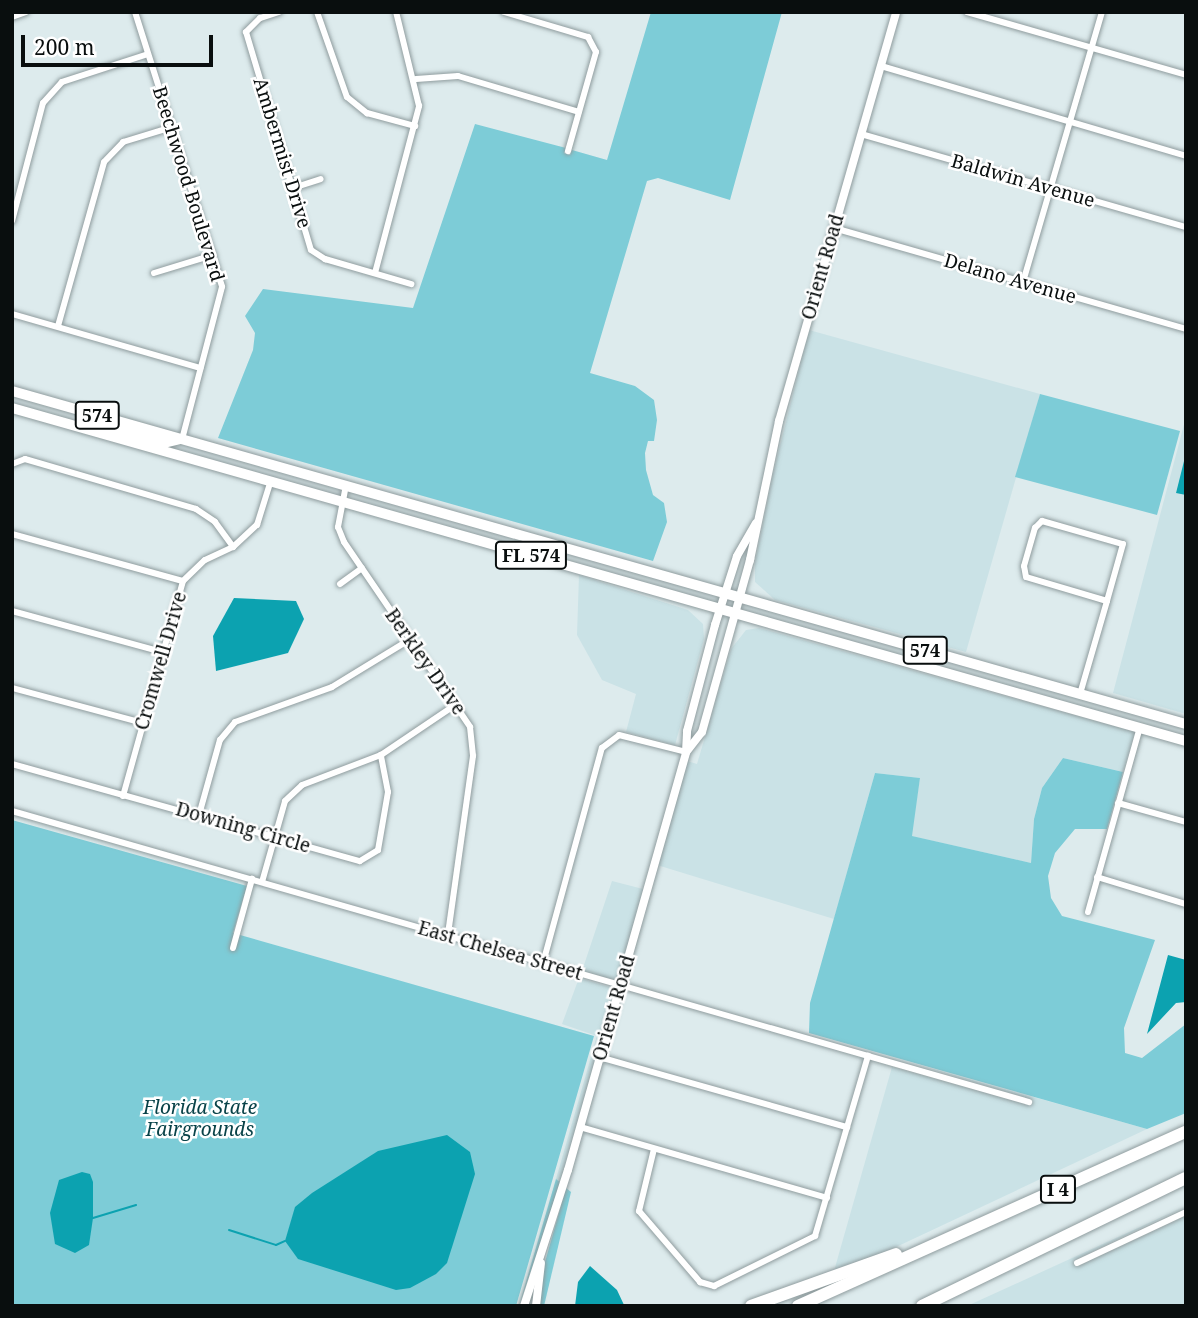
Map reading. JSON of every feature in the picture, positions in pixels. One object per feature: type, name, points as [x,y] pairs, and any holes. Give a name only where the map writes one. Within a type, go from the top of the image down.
[{"type":"highway","name":"I 4","points":[[798,1306],[1186,1132]]},
{"type":"highway","name":"I 4","points":[[922,1306],[1186,1178]]},
{"type":"highway","points":[[751,1306],[896,1254],[930,1246]]},
{"type":"highway","points":[[929,1306],[964,1286]]},
{"type":"main road","name":"574","points":[[12,391],[1186,724]]},
{"type":"main road","name":"FL 574","points":[[12,408],[1186,741]]},
{"type":"main road","points":[[89,429],[100,425],[164,443],[182,439],[195,458]]},
{"type":"main road","points":[[1102,717],[1124,706],[1137,727]]},
{"type":"street","points":[[12,17],[26,12]]},
{"type":"street","name":"Beechwood Boulevard","points":[[135,12],[222,287],[182,439]]},
{"type":"street","name":"Ambermist Drive","points":[[279,12],[260,18],[246,32],[311,250],[325,259],[411,284]]},
{"type":"street","points":[[317,12],[347,97],[367,113],[415,126]]},
{"type":"street","points":[[375,273],[419,106],[416,79],[396,12]]},
{"type":"street","points":[[504,12],[588,37],[596,52],[568,150]]},
{"type":"street","name":"Orient Road","points":[[686,752],[702,732],[740,598],[779,421],[897,12]]},
{"type":"street","points":[[967,12],[1186,75]]},
{"type":"street","points":[[1023,282],[1102,12]]},
{"type":"street","points":[[12,221],[43,103],[62,82],[148,54]]},
{"type":"street","points":[[881,66],[1186,156]]},
{"type":"street","points":[[416,79],[458,76],[579,112]]},
{"type":"street","points":[[58,326],[104,162],[123,142],[172,127]]},
{"type":"street","name":"Baldwin Avenue","points":[[861,134],[1186,227]]},
{"type":"street","points":[[293,188],[321,179]]},
{"type":"street","name":"Delano Avenue","points":[[834,228],[1186,329]]},
{"type":"street","points":[[154,273],[213,255]]},
{"type":"street","points":[[12,314],[200,368]]},
{"type":"street","points":[[12,464],[24,459],[196,509],[215,522],[233,547]]},
{"type":"street","name":"Cromwell Drive","points":[[123,796],[183,581],[205,560],[233,547],[257,525],[271,480]]},
{"type":"street","name":"Berkley Drive","points":[[346,485],[338,527],[409,640],[470,727],[473,756],[448,935]]},
{"type":"street","points":[[1080,694],[1107,601],[1123,544],[1042,521],[1035,528],[1024,566],[1026,577],[1107,601]]},
{"type":"street","name":"Orient Road","points":[[524,1306],[541,1263],[621,986],[686,752],[687,731],[725,594],[737,556],[756,523]]},
{"type":"street","points":[[12,534],[183,581]]},
{"type":"street","points":[[340,584],[362,568]]},
{"type":"street","points":[[12,611],[162,652]]},
{"type":"street","points":[[199,816],[220,740],[235,722],[332,687],[409,640]]},
{"type":"street","points":[[12,688],[143,723]]},
{"type":"street","points":[[262,882],[285,801],[302,785],[381,755],[455,705]]},
{"type":"street","points":[[1088,912],[1137,727]]},
{"type":"street","points":[[543,964],[602,748],[619,735],[686,752]]},
{"type":"street","name":"Downing Circle","points":[[12,764],[360,861],[378,850],[388,792],[381,755]]},
{"type":"street","points":[[1118,803],[1186,822]]},
{"type":"street","name":"East Chelsea Street","points":[[12,811],[1029,1102]]},
{"type":"street","points":[[1097,877],[1186,904]]},
{"type":"street","points":[[233,948],[252,879]]},
{"type":"street","points":[[654,1149],[639,1211],[707,1286],[816,1236],[868,1056]]},
{"type":"street","points":[[599,1057],[847,1128]]},
{"type":"street","points":[[580,1127],[827,1198]]},
{"type":"street","points":[[1077,1263],[1186,1212]]},
{"type":"street","name":"Orient Road","points":[[536,1306],[541,1263]]},
{"type":"shaded area","points":[[809,330],[1040,394],[966,652],[775,600],[755,582],[755,563],[773,474]]},
{"type":"shaded area","points":[[1186,417],[1186,453],[1176,492],[1186,495],[1186,714],[1113,693]]},
{"type":"shaded area","points":[[1186,453],[1186,495],[1176,493]]},
{"type":"shaded area","points":[[579,575],[688,610],[703,624],[704,639],[675,745],[626,732],[636,694],[602,680],[577,635]]},
{"type":"shaded area","points":[[234,598],[296,601],[304,619],[288,653],[216,671],[213,636]]},
{"type":"shaded area","points":[[759,628],[1135,732],[1123,772],[1063,758],[1042,788],[1034,819],[1031,863],[911,836],[920,778],[875,773],[834,919],[657,865],[687,761],[697,764],[731,649],[746,630]]},
{"type":"shaded area","points":[[612,881],[643,889],[618,981],[582,971]]},
{"type":"shaded area","points":[[1168,955],[1186,960],[1186,1002],[1176,1003],[1147,1034]]},
{"type":"shaded area","points":[[579,978],[616,989],[561,1183],[556,1179],[597,1036],[562,1024]]},
{"type":"shaded area","points":[[895,1058],[1147,1129],[877,1256],[834,1271],[892,1067],[1031,1106],[1033,1100]]},
{"type":"shaded area","points":[[447,1135],[470,1152],[475,1174],[447,1263],[436,1274],[410,1288],[396,1290],[298,1259],[285,1241],[295,1207],[378,1151]]},
{"type":"shaded area","points":[[82,1172],[90,1174],[93,1182],[93,1218],[89,1245],[75,1253],[55,1244],[50,1213],[59,1180]]},
{"type":"shaded area","points":[[1186,1206],[1073,1261],[1076,1267],[1186,1216],[1186,1306],[967,1306]]},
{"type":"shaded area","points":[[590,1266],[617,1290],[624,1305],[575,1306],[578,1282]]},
{"type":"green space","points":[[651,12],[782,12],[730,200],[658,178],[647,181],[590,373],[635,386],[654,400],[657,420],[654,441],[648,441],[645,453],[646,470],[653,495],[664,503],[667,522],[653,561],[218,438],[253,350],[255,333],[245,316],[263,289],[413,308],[475,124],[566,148],[564,153],[570,155],[572,150],[607,160]]},
{"type":"green space","points":[[1040,394],[1180,431],[1157,515],[1015,477]]},
{"type":"green space","points":[[1063,758],[1123,772],[1107,829],[1075,829],[1055,853],[1048,876],[1051,898],[1062,916],[1155,940],[1124,1028],[1125,1053],[1142,1058],[1186,1024],[1186,1113],[1147,1129],[809,1033],[810,1003],[875,773],[920,778],[912,836],[1031,863],[1034,819],[1042,788]]},
{"type":"green space","name":"Florida State Fairgrounds","points":[[12,820],[247,886],[233,933],[594,1036],[516,1306],[12,1306]]},
{"type":"green space","points":[[556,1179],[561,1183],[519,1306]]},
{"type":"green space","points":[[566,1188],[571,1192],[544,1306],[539,1306],[545,1262]]},
{"type":"waterway","points":[[93,1218],[136,1205]]},
{"type":"waterway","points":[[229,1230],[276,1245],[285,1241]]}]
